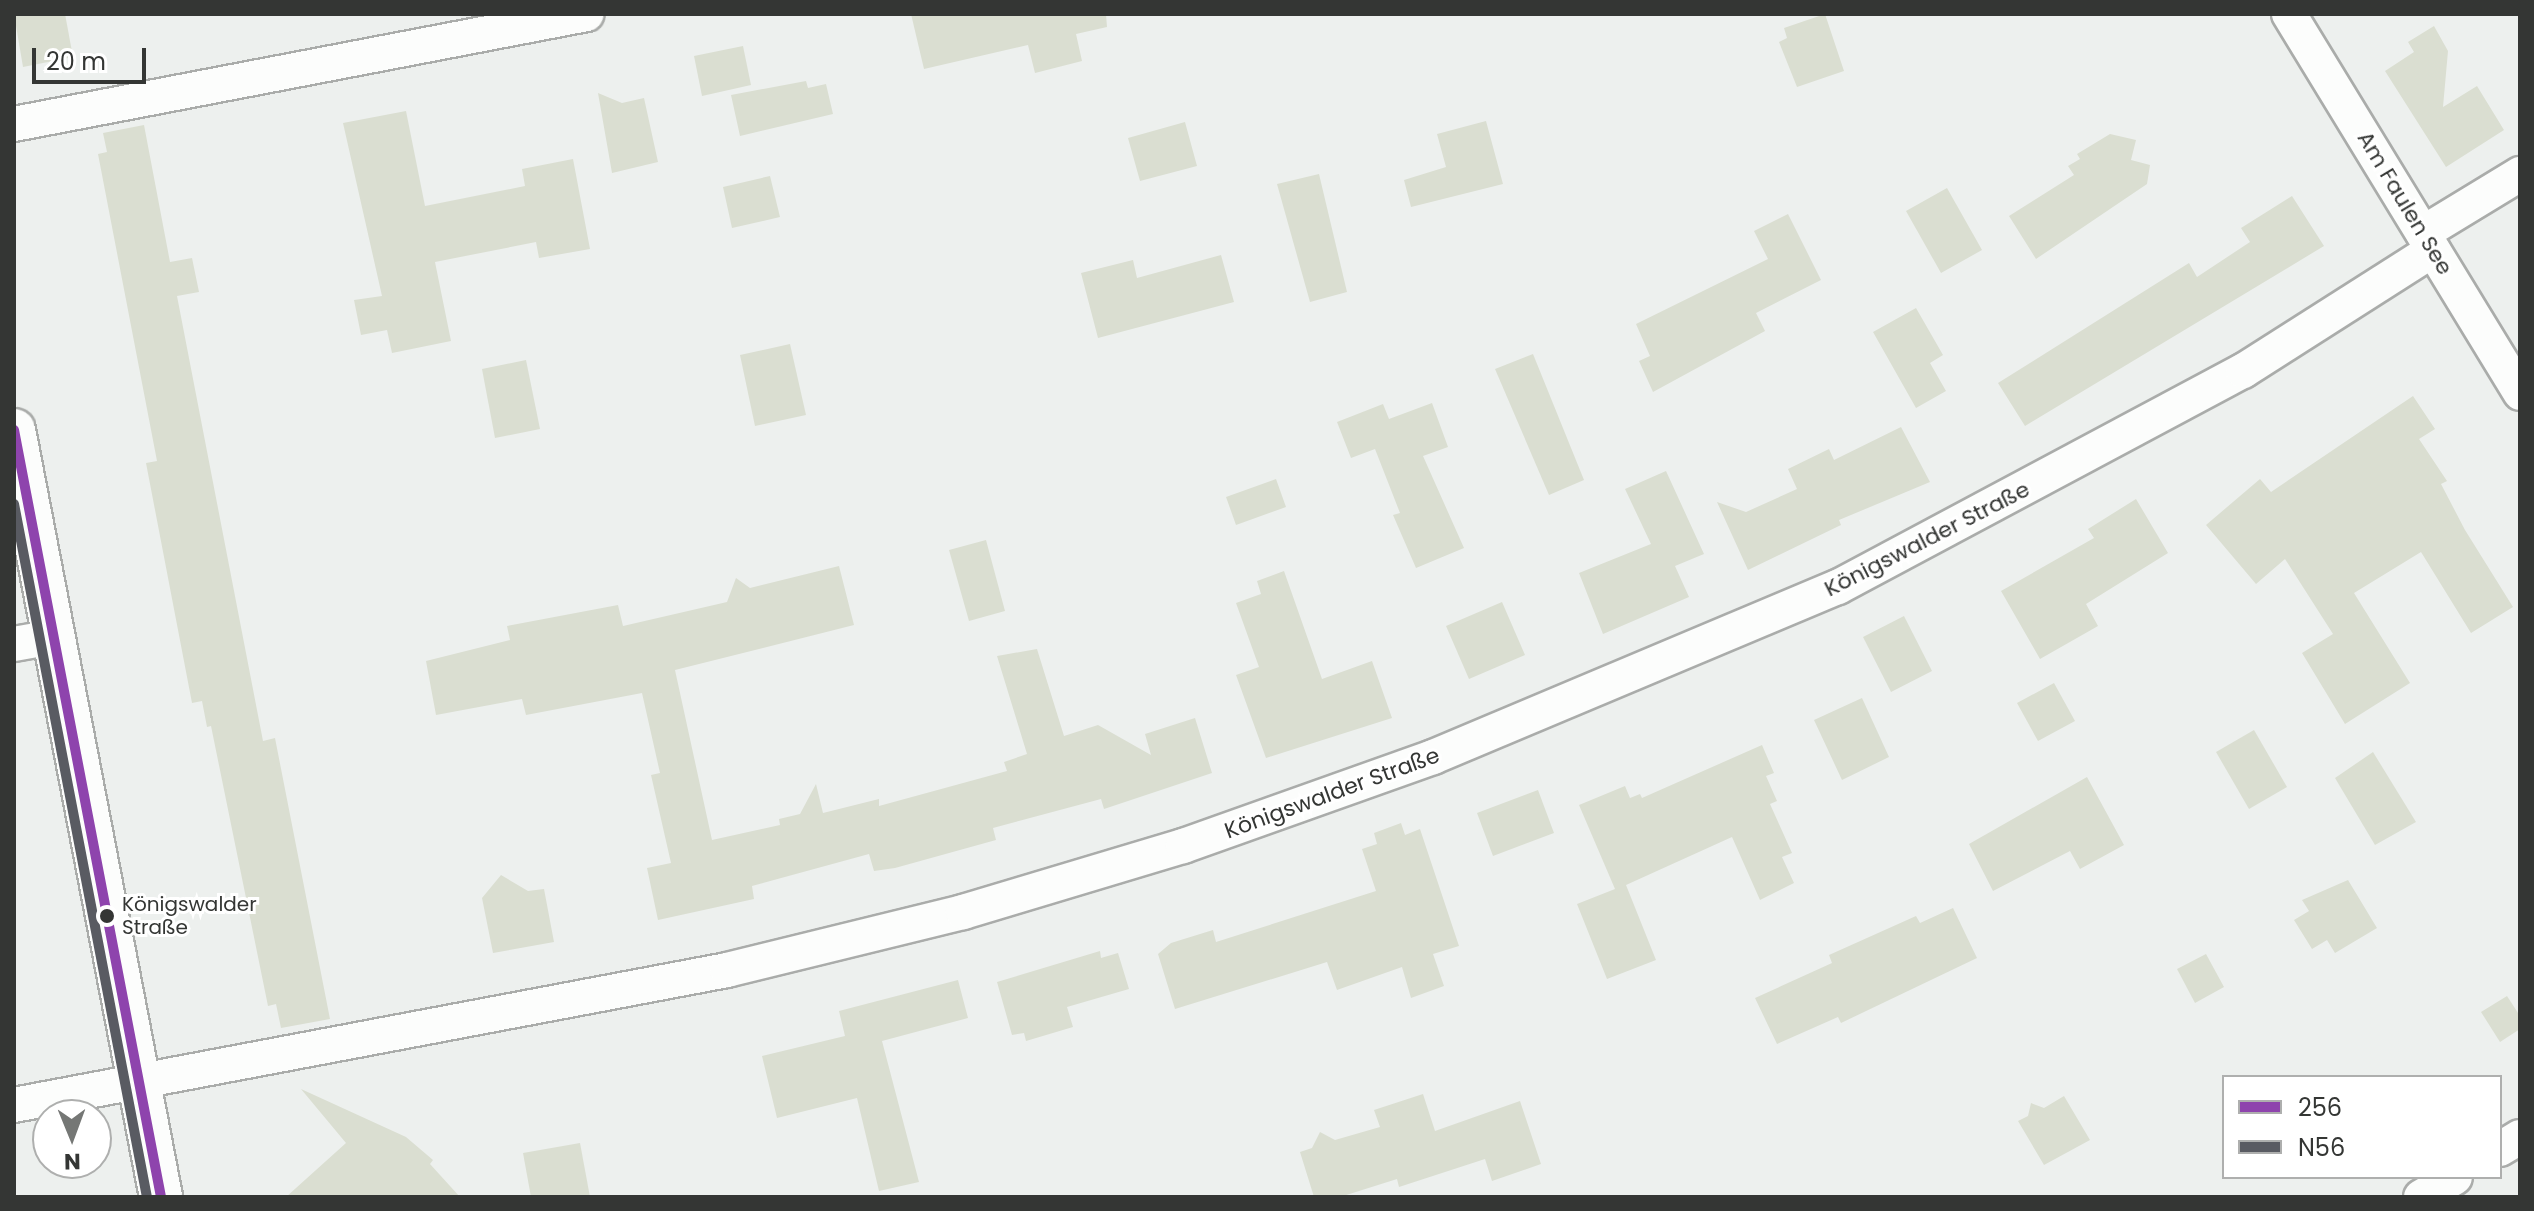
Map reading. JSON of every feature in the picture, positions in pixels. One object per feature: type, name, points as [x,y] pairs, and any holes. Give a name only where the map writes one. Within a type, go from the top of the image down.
[{"type":"street","points":[[14,124],[587,14]]},
{"type":"street","name":"Am Faulen See","points":[[2289,14],[2520,393]]},
{"type":"street","name":"Königswalder Straße","points":[[14,1105],[727,970],[963,912],[1183,846],[1433,757],[1838,587],[2243,371],[2520,174]]},
{"type":"street","points":[[14,430],[34,640],[161,1197]]},
{"type":"street","points":[[2502,1148],[2520,1137]]},
{"type":"street","points":[[2421,1197],[2452,1179]]},
{"type":"building","points":[[14,14],[65,14],[73,57],[23,67]]},
{"type":"building","points":[[911,14],[1106,14],[1107,27],[1076,34],[1082,61],[1035,73],[1028,45],[924,69]]},
{"type":"building","points":[[1825,14],[1844,71],[1797,87],[1779,42],[1787,38],[1784,28]]},
{"type":"building","points":[[2434,26],[2448,51],[2443,107],[2477,86],[2504,130],[2446,167],[2385,71],[2414,52],[2408,42]]},
{"type":"building","points":[[743,46],[751,85],[702,96],[694,56]]},
{"type":"building","points":[[806,81],[808,88],[826,84],[833,114],[740,136],[731,95]]},
{"type":"building","points":[[598,93],[622,103],[644,98],[658,162],[612,173]]},
{"type":"building","points":[[406,111],[425,206],[525,186],[522,169],[573,159],[590,249],[539,258],[536,242],[435,262],[451,341],[392,353],[387,330],[361,335],[354,300],[382,296],[343,123]]},
{"type":"building","points":[[1486,121],[1503,184],[1411,207],[1404,180],[1446,167],[1437,134]]},
{"type":"building","points":[[1185,122],[1197,166],[1140,181],[1128,138]]},
{"type":"building","points":[[144,125],[170,262],[192,258],[199,292],[177,296],[263,741],[275,738],[330,1019],[281,1028],[276,1004],[268,1006],[211,726],[207,727],[202,701],[192,703],[146,463],[157,461],[98,154],[107,152],[103,133]]},
{"type":"building","points":[[2110,134],[2136,140],[2131,160],[2150,165],[2147,184],[2036,259],[2009,216],[2074,175],[2068,166],[2080,159],[2077,154]]},
{"type":"building","points":[[1319,174],[1347,292],[1310,302],[1277,184]]},
{"type":"building","points":[[770,176],[780,217],[732,228],[723,187]]},
{"type":"building","points":[[1947,188],[1982,250],[1941,273],[1906,211]]},
{"type":"building","points":[[2292,196],[2324,246],[2025,426],[1998,383],[2189,263],[2197,277],[2250,242],[2241,228]]},
{"type":"building","points":[[1788,214],[1821,280],[1756,313],[1765,331],[1653,392],[1639,361],[1650,356],[1636,324],[1768,259],[1754,231]]},
{"type":"building","points":[[1221,255],[1234,302],[1098,338],[1081,273],[1133,260],[1137,278]]},
{"type":"building","points":[[1916,308],[1943,355],[1930,363],[1946,391],[1916,408],[1873,332]]},
{"type":"building","points":[[790,344],[806,415],[755,426],[740,355]]},
{"type":"building","points":[[1533,354],[1584,480],[1549,495],[1495,369]]},
{"type":"building","points":[[526,360],[540,429],[495,438],[482,369]]},
{"type":"building","points":[[2413,396],[2435,429],[2419,439],[2447,481],[2441,484],[2465,530],[2513,607],[2471,633],[2421,552],[2354,593],[2410,683],[2345,724],[2302,653],[2333,634],[2285,559],[2256,584],[2206,525],[2260,479],[2271,492]]},
{"type":"building","points":[[1432,403],[1448,447],[1423,456],[1464,548],[1416,568],[1393,515],[1400,513],[1375,449],[1351,458],[1337,422],[1383,404],[1389,419]]},
{"type":"building","points":[[1901,427],[1930,482],[1839,520],[1841,525],[1748,570],[1717,502],[1746,512],[1797,489],[1788,469],[1829,449],[1834,460]]},
{"type":"building","points":[[1666,471],[1704,554],[1675,566],[1689,597],[1603,634],[1579,573],[1651,544],[1625,489]]},
{"type":"building","points":[[1276,479],[1286,507],[1236,525],[1226,497]]},
{"type":"building","points":[[2136,499],[2168,553],[2086,604],[2098,626],[2040,659],[2001,591],[2094,538],[2088,529]]},
{"type":"building","points":[[986,540],[1005,611],[969,621],[949,550]]},
{"type":"building","points":[[839,566],[854,625],[675,670],[712,840],[780,825],[779,819],[800,814],[816,784],[823,813],[879,799],[879,806],[1007,771],[1004,762],[1027,754],[997,656],[1037,649],[1064,736],[1098,725],[1151,755],[1145,734],[1195,718],[1212,773],[1104,809],[1101,799],[993,828],[996,840],[895,868],[874,871],[869,854],[752,886],[754,899],[658,920],[647,868],[671,863],[651,775],[660,773],[642,693],[526,715],[522,699],[436,715],[426,661],[510,640],[507,626],[618,605],[623,626],[727,602],[736,578],[750,588]]},
{"type":"building","points":[[1284,571],[1322,679],[1372,661],[1392,718],[1266,758],[1236,675],[1259,667],[1236,603],[1261,594],[1257,581]]},
{"type":"building","points":[[1502,602],[1525,655],[1469,679],[1446,626]]},
{"type":"building","points":[[1904,616],[1932,671],[1891,692],[1863,637]]},
{"type":"building","points":[[2054,683],[2075,721],[2038,741],[2017,703]]},
{"type":"building","points":[[1862,698],[1889,757],[1842,780],[1814,720]]},
{"type":"building","points":[[2254,730],[2287,787],[2249,809],[2216,752]]},
{"type":"building","points":[[1762,745],[1774,773],[1766,776],[1777,801],[1770,804],[1792,853],[1782,857],[1794,883],[1760,900],[1732,837],[1626,885],[1656,960],[1607,979],[1577,904],[1615,889],[1579,805],[1625,786],[1630,798],[1640,794],[1642,798]]},
{"type":"building","points":[[2373,752],[2416,822],[2375,845],[2335,778]]},
{"type":"building","points":[[2087,777],[2124,845],[2080,869],[2070,851],[1993,891],[1969,844]]},
{"type":"building","points":[[1538,790],[1554,833],[1493,856],[1477,813]]},
{"type":"building","points":[[1401,823],[1405,835],[1420,829],[1459,946],[1433,954],[1444,986],[1411,998],[1402,967],[1337,990],[1327,962],[1175,1009],[1158,954],[1171,943],[1213,930],[1216,942],[1376,891],[1362,849],[1377,844],[1374,833]]},
{"type":"building","points":[[501,875],[528,891],[544,889],[554,942],[493,953],[482,898]]},
{"type":"building","points":[[2348,880],[2377,928],[2335,953],[2327,940],[2312,949],[2294,920],[2309,911],[2302,900]]},
{"type":"building","points":[[1953,908],[1977,958],[1841,1023],[1838,1017],[1777,1044],[1755,998],[1832,963],[1829,955],[1916,916],[1920,923]]},
{"type":"building","points":[[1100,951],[1101,958],[1118,953],[1129,989],[1067,1007],[1073,1027],[1026,1041],[1024,1033],[1012,1035],[997,982]]},
{"type":"building","points":[[2206,954],[2224,987],[2195,1003],[2177,969]]},
{"type":"building","points":[[958,980],[968,1018],[882,1041],[919,1182],[879,1191],[857,1098],[777,1118],[762,1056],[845,1036],[839,1011]]},
{"type":"building","points":[[2507,996],[2520,1016],[2520,1029],[2500,1042],[2481,1012]]},
{"type":"building","points":[[301,1089],[406,1137],[433,1160],[430,1164],[460,1197],[286,1197],[346,1143]]},
{"type":"building","points":[[1423,1094],[1435,1131],[1520,1101],[1541,1164],[1492,1181],[1485,1159],[1399,1187],[1397,1179],[1340,1197],[1314,1197],[1300,1152],[1312,1148],[1320,1132],[1335,1140],[1380,1127],[1374,1110]]},
{"type":"building","points":[[2064,1096],[2090,1140],[2044,1165],[2018,1121],[2028,1116],[2031,1103],[2044,1108]]},
{"type":"building","points":[[580,1143],[590,1197],[531,1197],[523,1153]]},
{"type":"transit line","name":"256","points":[[14,430],[161,1197]]},
{"type":"transit line","name":"N56","points":[[14,504],[147,1197]]},
{"type":"place","name":"Königswalder Straße","points":[[107,916]]}]
